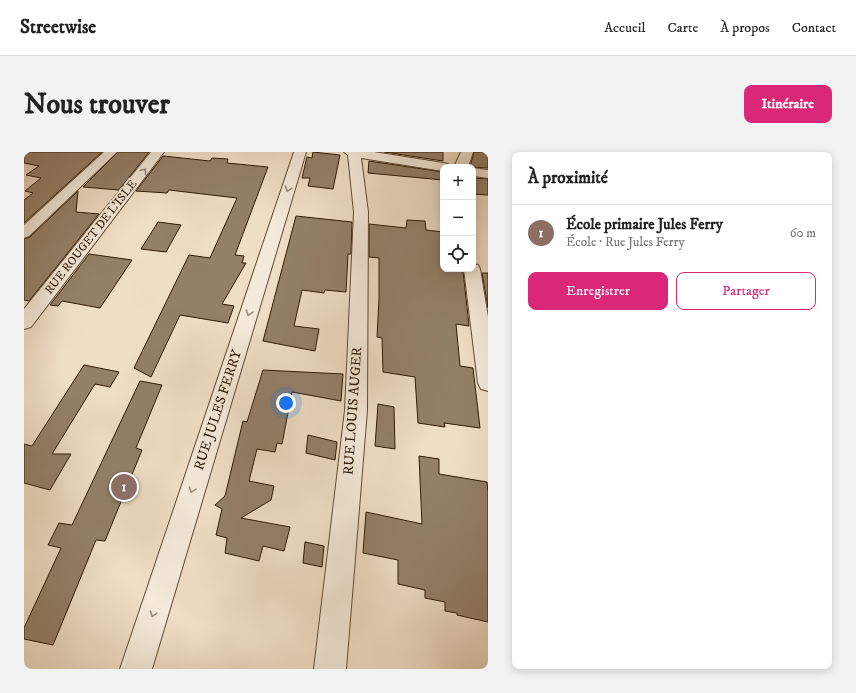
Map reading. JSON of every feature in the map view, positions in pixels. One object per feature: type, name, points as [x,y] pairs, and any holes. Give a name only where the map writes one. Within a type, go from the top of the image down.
[{"type":"street","points":[[24,233],[111,152]]},
{"type":"street","name":"RUE ROUGET DE L'ISLE","points":[[24,322],[158,152]]},
{"type":"street","name":"RUE JULES FERRY","points":[[136,669],[300,152]]},
{"type":"street","points":[[352,152],[440,167]]},
{"type":"street","name":"RUE LOUIS AUGER","points":[[330,669],[356,410],[361,212],[352,152]]},
{"type":"street","points":[[462,164],[467,152]]},
{"type":"street","points":[[476,172],[488,174]]},
{"type":"street","points":[[472,272],[488,383]]},
{"type":"building","points":[[24,152],[102,152],[24,223],[24,200],[33,193],[25,191],[41,178],[26,175],[39,166],[24,163]]},
{"type":"building","points":[[118,152],[149,152],[119,190],[83,187]]},
{"type":"building","points":[[313,152],[340,155],[333,189],[308,186],[310,178],[302,178],[307,157],[312,158]]},
{"type":"building","points":[[384,152],[443,152],[443,161]]},
{"type":"building","points":[[474,152],[488,152],[488,168],[476,167],[476,164],[471,164]]},
{"type":"building","points":[[163,156],[210,161],[212,158],[228,159],[227,163],[268,167],[235,255],[244,256],[242,263],[246,263],[222,304],[234,306],[228,323],[180,315],[151,377],[134,368],[189,255],[210,258],[237,198],[169,190],[167,193],[136,191]]},
{"type":"building","points":[[369,161],[440,172],[440,180],[368,173]]},
{"type":"building","points":[[476,178],[488,179],[488,195],[476,194]]},
{"type":"building","points":[[78,191],[76,212],[99,214],[29,301],[24,300],[24,239],[30,237]]},
{"type":"building","points":[[296,216],[352,222],[351,254],[348,254],[346,292],[325,290],[324,293],[302,290],[294,326],[319,329],[315,351],[263,341]]},
{"type":"building","points":[[407,220],[425,221],[426,230],[440,232],[440,272],[463,272],[469,326],[456,324],[460,366],[473,368],[480,428],[444,423],[445,427],[418,423],[415,377],[383,372],[382,338],[377,337],[379,258],[369,257],[369,224],[406,228]]},
{"type":"building","points":[[158,222],[181,225],[166,252],[141,249]]},
{"type":"building","points":[[89,254],[132,260],[100,308],[62,301],[58,306],[50,305]]},
{"type":"building","points":[[482,273],[488,273],[488,308]]},
{"type":"building","points":[[84,365],[119,372],[110,387],[95,384],[52,454],[71,454],[50,490],[24,483],[24,444],[32,446]]},
{"type":"building","points":[[263,370],[343,374],[341,401],[292,392],[282,444],[277,443],[275,452],[257,449],[249,481],[274,486],[271,500],[241,518],[290,527],[284,551],[263,546],[259,561],[225,553],[227,538],[216,535],[222,509],[215,505],[225,496],[243,421],[247,422]]},
{"type":"building","points":[[140,381],[162,385],[136,448],[142,450],[105,541],[96,540],[53,645],[24,639],[24,628],[61,548],[48,545],[59,523],[72,525]]},
{"type":"building","points":[[378,404],[394,407],[395,449],[375,446]]},
{"type":"building","points":[[308,435],[337,442],[335,460],[306,453]]},
{"type":"building","points":[[419,456],[439,459],[439,474],[487,482],[488,622],[445,611],[445,602],[425,598],[425,590],[398,584],[398,560],[363,553],[366,512],[422,524]]},
{"type":"building","points":[[305,542],[324,546],[322,567],[303,563]]},
{"type":"place","name":"École primaire Jules Ferry","points":[[124,487]]}]
